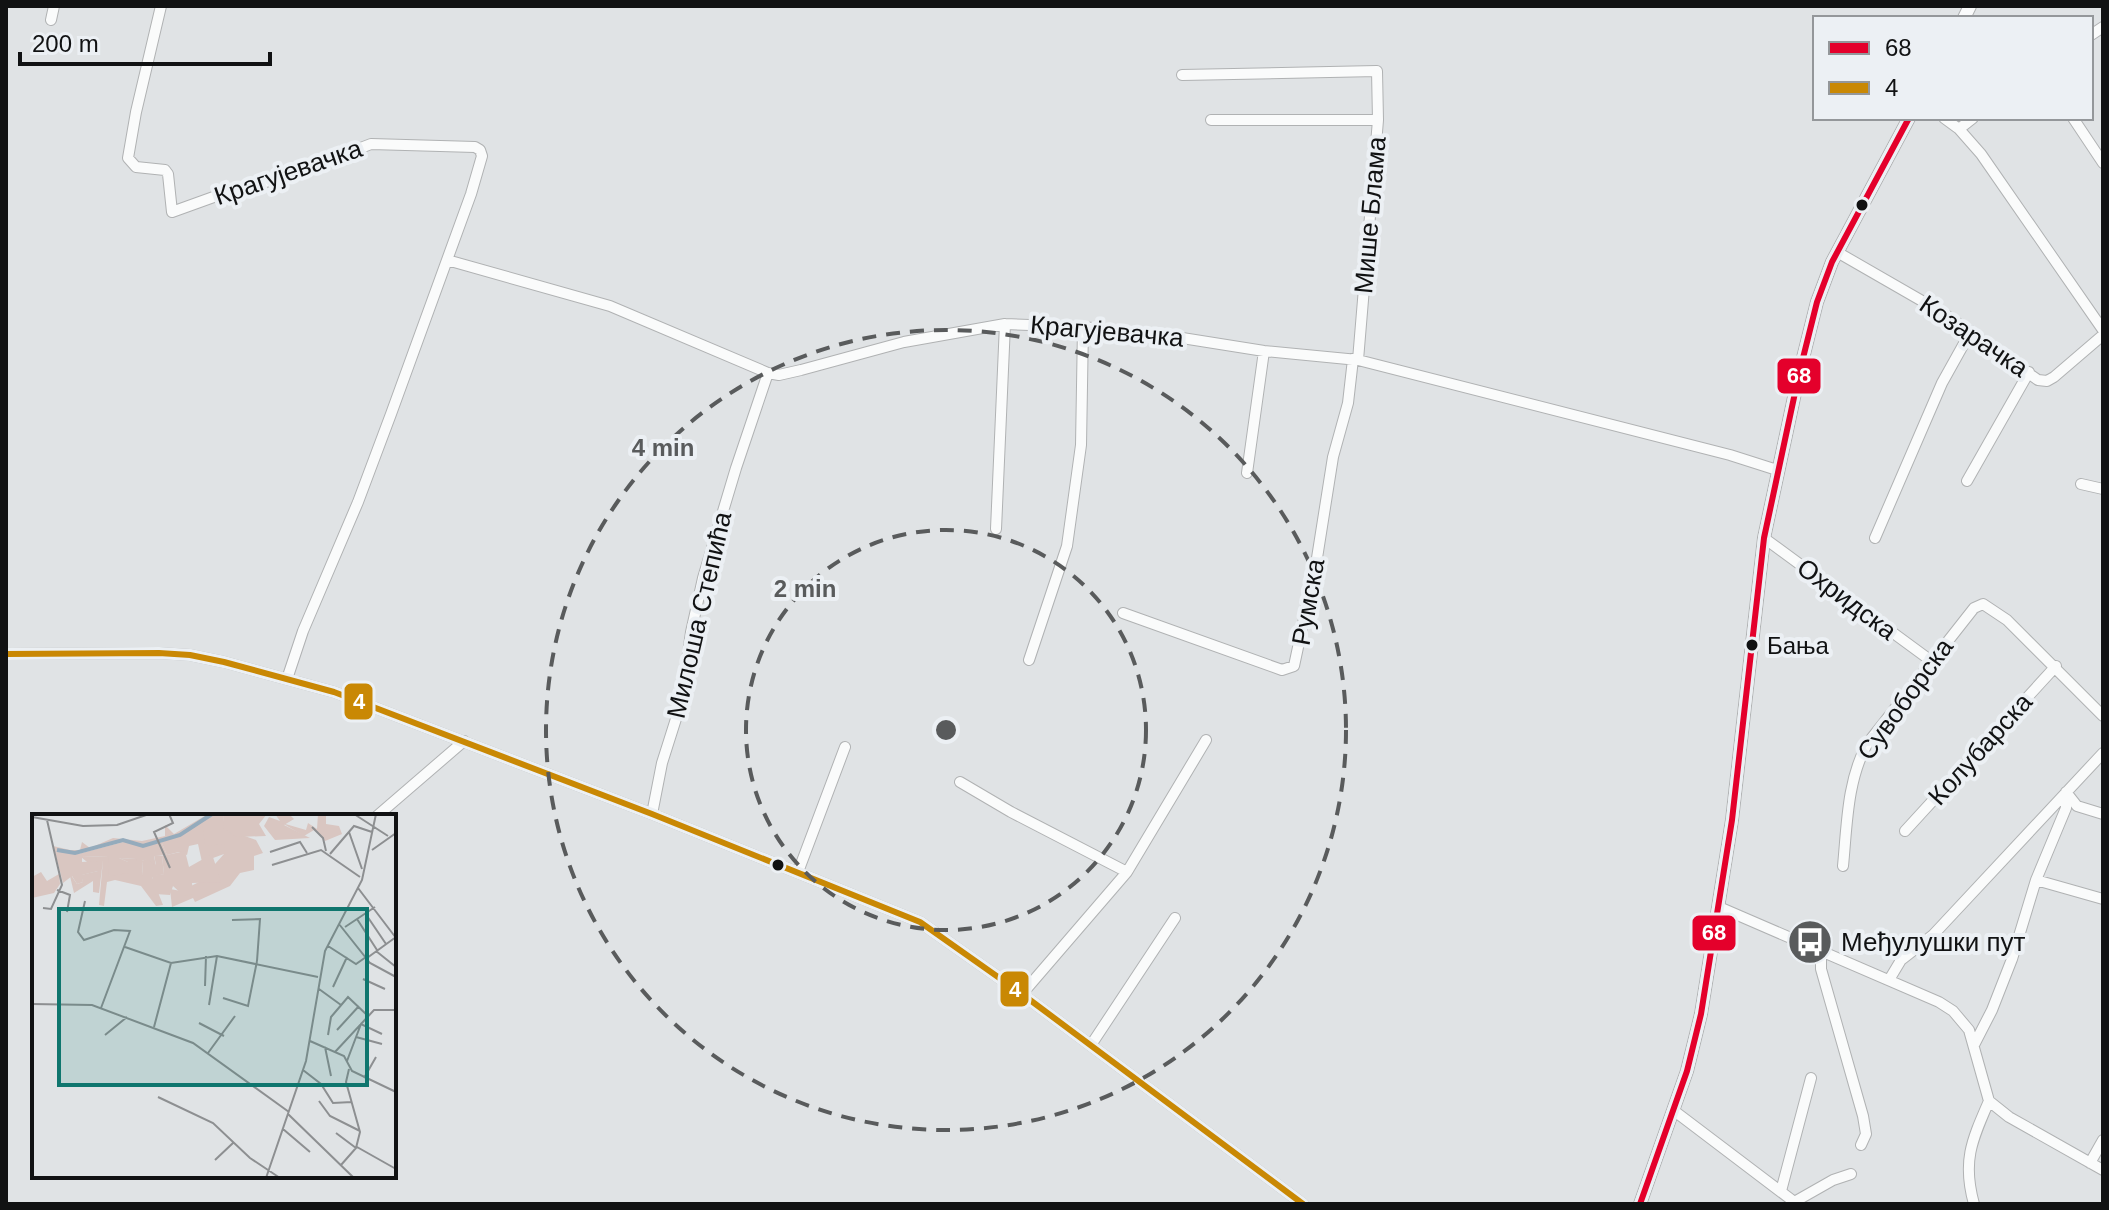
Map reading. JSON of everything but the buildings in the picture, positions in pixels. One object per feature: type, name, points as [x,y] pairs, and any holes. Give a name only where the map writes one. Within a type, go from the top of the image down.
[{"type":"main road","points":[[1640,1204],[1694,1049],[1737,781],[1764,538],[1817,302],[1837,252],[1908,120]]},
{"type":"street","points":[[51,20],[54,6]]},
{"type":"street","name":"Крагујевачка","points":[[161,6],[128,158],[136,167],[165,170],[172,212],[233,190],[282,178],[371,144],[475,147],[482,152],[482,160],[447,260],[358,502],[303,631],[287,679]]},
{"type":"street","name":"Мише Блама","points":[[1182,75],[1377,71],[1378,120],[1355,360]]},
{"type":"street","points":[[1211,120],[1378,120]]},
{"type":"street","points":[[1947,120],[1959,129],[1989,166],[2103,333]]},
{"type":"street","points":[[1959,129],[1970,120]]},
{"type":"street","points":[[2074,120],[2103,163]]},
{"type":"street","name":"Козарачка","points":[[1837,252],[1971,331],[2038,380],[2047,381],[2103,333]]},
{"type":"street","name":"Крагујевачка","points":[[447,260],[610,306],[779,375],[904,342],[1005,324],[1083,327],[1355,360],[1730,455],[1777,470]]},
{"type":"street","points":[[996,529],[1005,324]]},
{"type":"street","points":[[1029,660],[1067,546],[1081,445],[1083,327]]},
{"type":"street","points":[[1875,538],[1942,383],[1971,331]]},
{"type":"street","points":[[1247,473],[1264,351]]},
{"type":"street","name":"Румска","points":[[1123,613],[1282,670],[1294,666],[1298,659],[1317,558],[1333,457],[1348,403],[1355,360]]},
{"type":"street","points":[[1967,481],[2029,372]]},
{"type":"street","name":"Милоша Степића","points":[[652,814],[662,763],[681,703],[691,632],[703,578],[768,373]]},
{"type":"street","points":[[2081,484],[2103,489]]},
{"type":"street","name":"Охридска","points":[[1764,538],[1930,660]]},
{"type":"street","name":"Сувоборска","points":[[1843,866],[1851,788],[1857,762],[1930,660],[1974,608],[1983,604],[1993,609],[2056,666]]},
{"type":"street","points":[[6,654],[174,654],[224,662],[287,679],[367,703],[920,922],[1022,994],[1303,1204]]},
{"type":"street","points":[[2056,666],[2103,716]]},
{"type":"street","name":"Колубарска","points":[[1905,831],[2056,666]]},
{"type":"street","points":[[1022,994],[1127,872],[1206,740]]},
{"type":"street","points":[[379,814],[464,741]]},
{"type":"street","points":[[798,872],[845,747]]},
{"type":"street","points":[[1889,980],[1901,960],[1933,935],[2103,753]]},
{"type":"street","points":[[960,782],[1127,872]]},
{"type":"street","points":[[2066,792],[2077,806],[2103,814]]},
{"type":"street","points":[[1974,1045],[2012,959],[2036,880],[2066,808],[2066,792]]},
{"type":"street","points":[[2036,880],[2103,899]]},
{"type":"street","points":[[1719,907],[1939,1002],[1953,1011],[1969,1030],[1989,1101],[2009,1117],[2103,1170]]},
{"type":"street","points":[[1091,1045],[1175,918]]},
{"type":"street","points":[[1821,952],[1821,969],[1863,1116],[1866,1134],[1861,1145]]},
{"type":"street","points":[[1781,1191],[1811,1078]]},
{"type":"street","points":[[1974,1204],[1967,1172],[1970,1142],[1989,1101]]},
{"type":"street","points":[[1673,1110],[1797,1203],[1833,1180],[1851,1174]]},
{"type":"street","points":[[2090,1163],[2103,1140]]},
{"type":"transit line","name":"68","points":[[1640,1204],[1687,1071],[1701,1014],[1732,820],[1764,538],[1799,374],[1817,302],[1832,262],[1908,120]]},
{"type":"transit line","name":"4","points":[[6,654],[190,655],[334,692],[652,814],[920,922],[1022,994],[1303,1204]]},
{"type":"place","name":"Бања","points":[[1752,645]]},
{"type":"place","name":"Међулушки пут","points":[[1810,942]]}]
